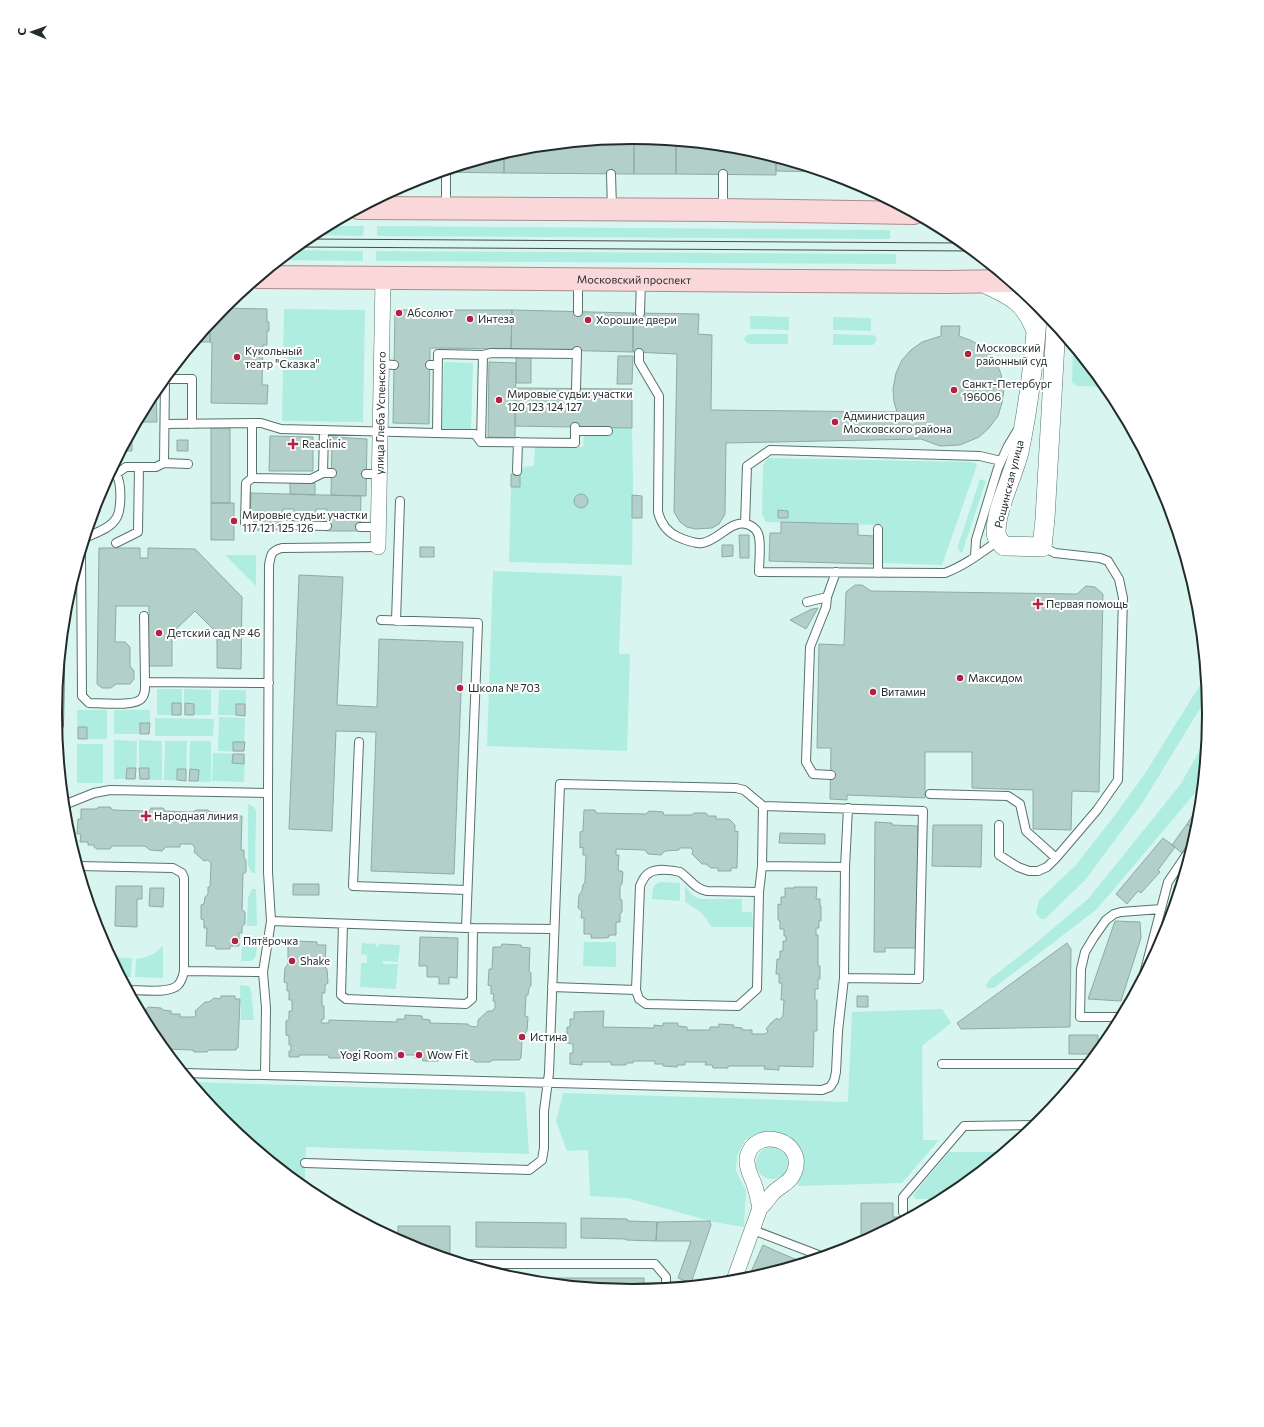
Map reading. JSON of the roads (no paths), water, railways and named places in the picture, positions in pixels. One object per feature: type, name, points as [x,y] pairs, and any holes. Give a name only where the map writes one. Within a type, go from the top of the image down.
[{"type":"main road","points":[[369,208],[723,210],[904,213]]},
{"type":"main road","name":"Московский проспект","points":[[266,277],[946,282],[1002,280]]},
{"type":"street","name":"улица Глеба Успенского","points":[[378,548],[378,527],[373,474],[388,364],[383,279]]},
{"type":"street","points":[[980,281],[1011,296],[1021,304],[1028,313],[1036,331]]},
{"type":"street","name":"Рощинская улица","points":[[1037,313],[1032,375],[1018,453],[998,520],[996,532],[998,541],[1004,546],[1042,547]]},
{"type":"street","points":[[1042,547],[1045,519],[1056,332]]},
{"type":"street","points":[[736,1274],[760,1208]]},
{"type":"lane","points":[[612,174],[612,210]]},
{"type":"lane","points":[[723,174],[723,210]]},
{"type":"lane","points":[[446,175],[446,209]]},
{"type":"lane","points":[[578,280],[578,312]]},
{"type":"lane","points":[[640,280],[640,313]]},
{"type":"lane","points":[[437,433],[434,365],[438,354],[483,355],[491,353],[577,353],[576,389]]},
{"type":"lane","points":[[639,353],[639,362],[658,396],[658,506],[660,522],[667,530],[677,537],[688,541],[703,543],[720,535],[735,525],[745,524],[754,527],[759,537],[759,572],[944,573],[954,570],[998,541]]},
{"type":"lane","points":[[481,442],[483,355]]},
{"type":"lane","points":[[171,379],[192,379],[192,424]]},
{"type":"lane","points":[[164,464],[165,387]]},
{"type":"lane","points":[[975,557],[976,540],[1001,461],[1024,418]]},
{"type":"lane","points":[[252,423],[252,478]]},
{"type":"lane","points":[[165,424],[260,423],[281,429],[475,434],[481,442]]},
{"type":"lane","points":[[481,442],[575,443],[575,429],[608,431]]},
{"type":"lane","points":[[250,524],[245,524],[246,483],[252,478],[311,479],[328,473],[324,430]]},
{"type":"lane","points":[[517,471],[518,442]]},
{"type":"lane","points":[[745,524],[747,466],[770,450],[980,456],[1001,461]]},
{"type":"lane","points":[[116,471],[126,467],[156,467],[164,464],[188,464]]},
{"type":"lane","points":[[116,544],[138,532],[139,467]]},
{"type":"lane","points":[[90,535],[110,526],[118,515],[119,484],[114,475]]},
{"type":"lane","points":[[396,620],[400,501]]},
{"type":"lane","points":[[283,525],[327,526]]},
{"type":"lane","points":[[360,527],[378,527]]},
{"type":"lane","points":[[878,529],[878,573]]},
{"type":"lane","points":[[999,825],[998,855],[1018,867],[1029,871],[1038,871],[1047,867],[1056,858],[1096,810],[1118,780],[1123,598],[1119,579],[1108,561],[1100,558],[1055,553],[1042,547]]},
{"type":"lane","points":[[265,1075],[266,1008],[263,972],[271,921],[268,872],[268,683],[269,565],[271,555],[276,550],[282,548],[378,548]]},
{"type":"lane","points":[[81,566],[82,696],[89,703],[133,703],[142,699],[145,682],[144,616]]},
{"type":"lane","points":[[831,775],[813,774],[806,762],[810,647],[826,607],[827,597],[836,572]]},
{"type":"lane","points":[[807,602],[827,597]]},
{"type":"lane","points":[[343,924],[341,995],[346,999],[466,1004],[472,999],[470,928],[467,890],[478,623],[381,620]]},
{"type":"lane","points":[[145,682],[268,683]]},
{"type":"lane","points":[[359,742],[353,886],[467,890]]},
{"type":"lane","points":[[305,1163],[529,1170],[542,1160],[544,1148],[544,1111],[549,1082],[560,784],[736,788],[751,794],[763,806],[923,811],[919,979],[844,978]]},
{"type":"lane","points":[[69,803],[94,793],[110,790],[268,794]]},
{"type":"lane","points":[[930,794],[1008,796],[1020,804],[1026,831],[1056,858]]},
{"type":"lane","points":[[759,892],[700,890],[680,872],[649,872],[643,878],[640,886],[636,990],[639,999],[646,1004],[738,1006],[757,989],[763,806]]},
{"type":"lane","points":[[190,1073],[822,1090],[830,1087],[834,1081],[844,978],[845,867],[848,808]]},
{"type":"lane","points":[[1150,951],[1168,882],[1183,859]]},
{"type":"lane","points":[[83,866],[172,868],[182,873],[184,878],[184,971],[182,979],[178,986],[172,989],[134,990]]},
{"type":"lane","points":[[762,866],[845,867]]},
{"type":"lane","points":[[1114,1017],[1080,1017],[1081,970],[1085,952],[1106,920],[1114,914],[1161,909]]},
{"type":"lane","points":[[271,921],[470,928],[554,929]]},
{"type":"lane","points":[[184,971],[263,972]]},
{"type":"lane","points":[[552,987],[636,990]]},
{"type":"lane","points":[[942,1064],[1081,1064]]},
{"type":"lane","points":[[903,1212],[903,1197],[964,1126],[1026,1125]]},
{"type":"lane","points":[[753,1230],[814,1253]]},
{"type":"lane","points":[[484,1264],[655,1264],[666,1277],[666,1282]]},
{"type":"tram line","points":[[316,239],[953,243]]},
{"type":"tram line","points":[[305,247],[965,251]]},
{"type":"place","name":"Абсолют","points":[[399,313]]},
{"type":"place","name":"Интеза","points":[[470,319]]},
{"type":"place","name":"Хорошие двери","points":[[588,320]]},
{"type":"place","name":"Московский районный суд","points":[[968,354]]},
{"type":"place","name":"Кукольный театр \"Сказка\"","points":[[237,357]]},
{"type":"place","name":"Санкт-Петербург 196006","points":[[954,390]]},
{"type":"place","name":"Мировые судьи: участки 120 123 124 127","points":[[499,400]]},
{"type":"place","name":"Администрация Московского района","points":[[835,422]]},
{"type":"place","name":"Reaclinic","points":[[293,444]]},
{"type":"place","name":"Мировые судьи: участки 117 121 125 126","points":[[234,521]]},
{"type":"place","name":"Первая помощь","points":[[1038,604]]},
{"type":"place","name":"Детский сад № 46","points":[[159,633]]},
{"type":"place","name":"Максидом","points":[[960,678]]},
{"type":"place","name":"Школа № 703","points":[[460,688]]},
{"type":"place","name":"Витамин","points":[[873,692]]},
{"type":"place","name":"Народная линия","points":[[146,816]]},
{"type":"place","name":"Пятёрочка","points":[[235,941]]},
{"type":"place","name":"Shake","points":[[292,961]]},
{"type":"place","name":"Истина","points":[[522,1037]]},
{"type":"place","name":"Yogi Room","points":[[401,1055]]},
{"type":"place","name":"Wow Fit","points":[[419,1055]]}]
